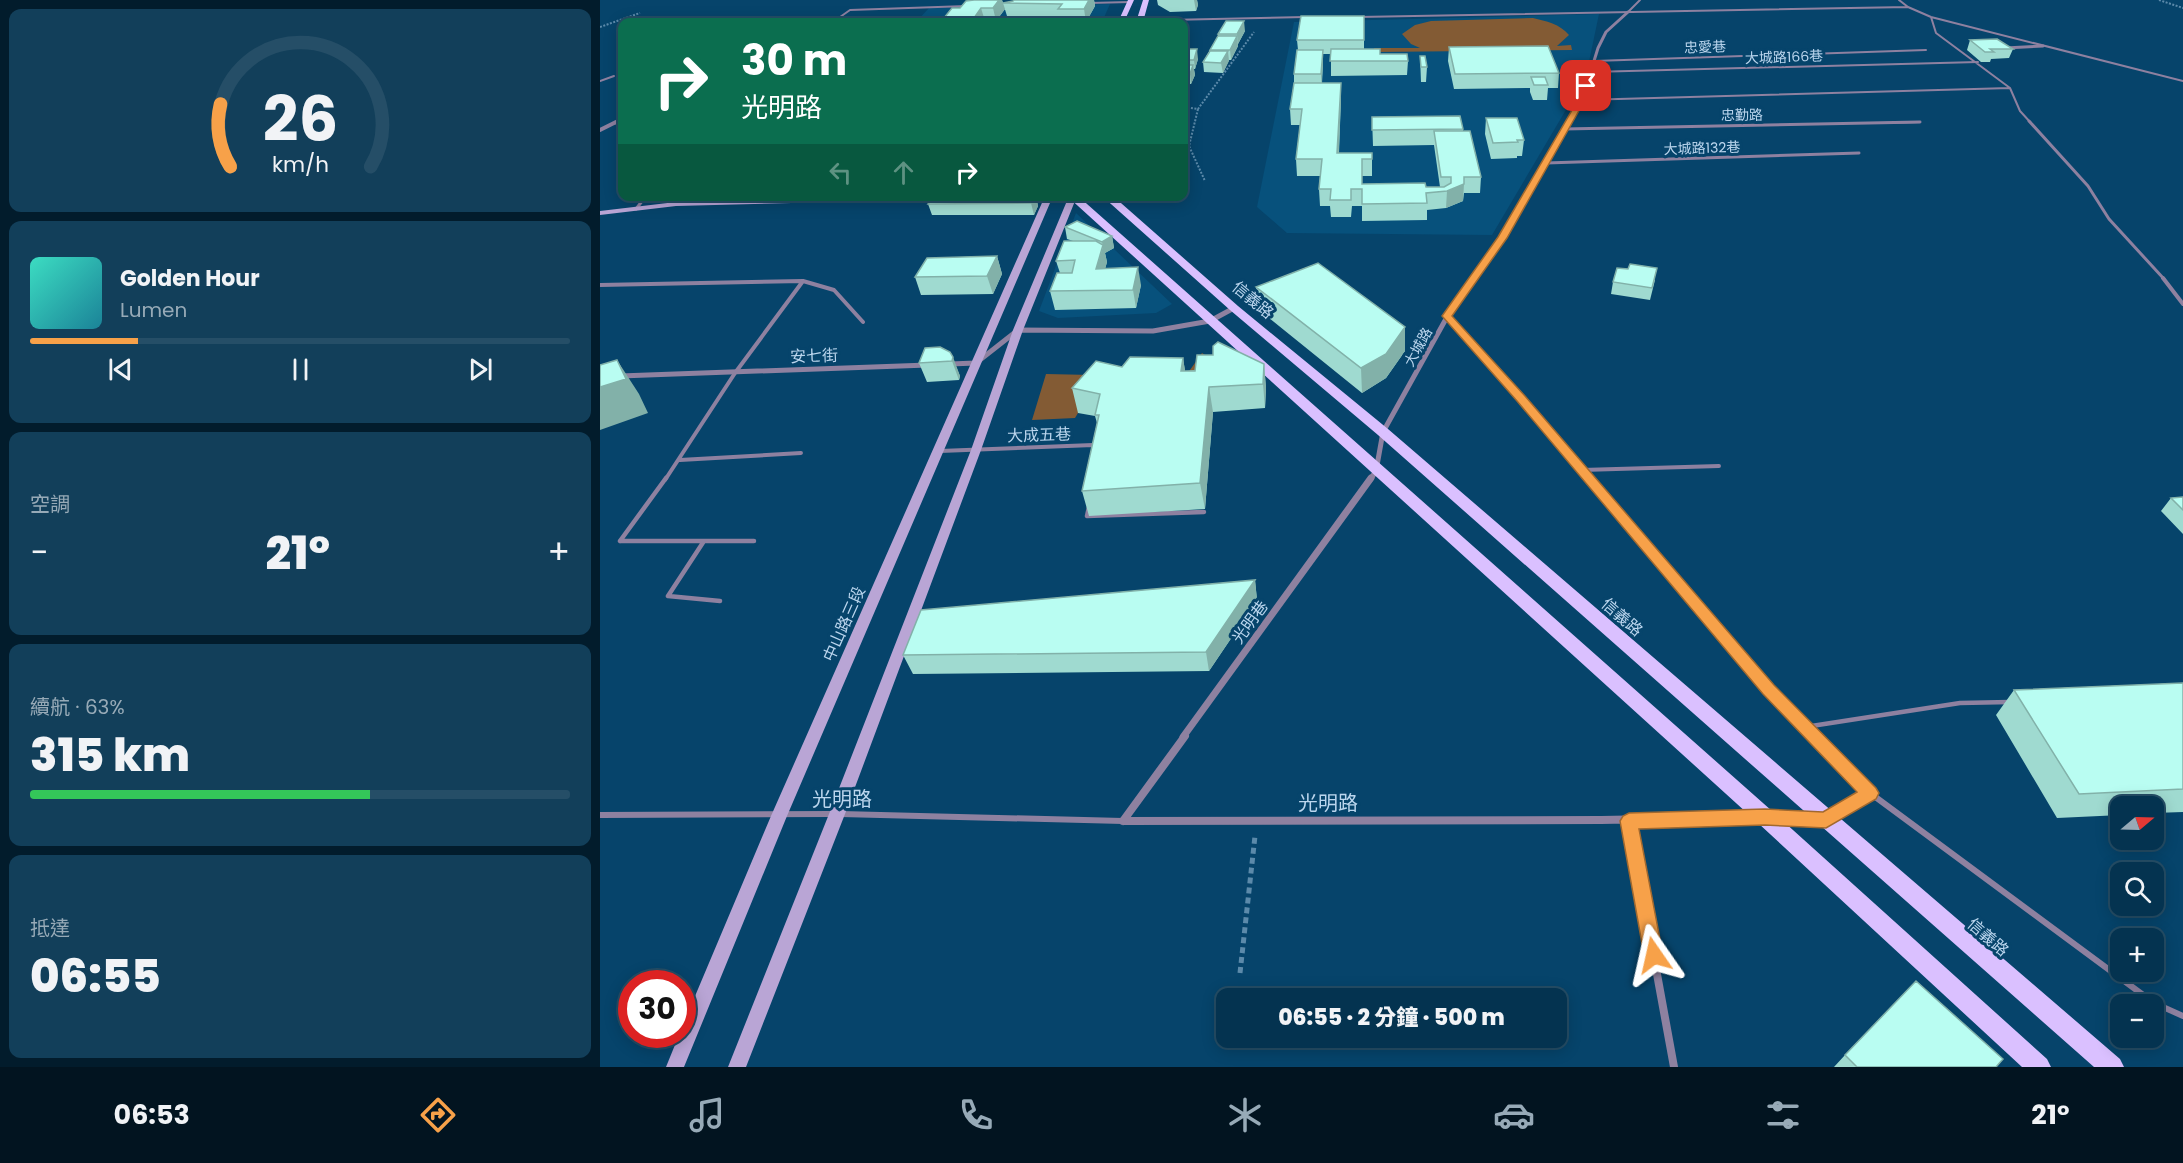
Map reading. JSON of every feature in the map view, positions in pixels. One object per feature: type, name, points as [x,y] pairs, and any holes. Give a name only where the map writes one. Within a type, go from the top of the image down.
[{"type":"main road","points":[[1140,18],[1146,0]]},
{"type":"main road","points":[[1123,18],[1131,1]]},
{"type":"main road","points":[[1075,201],[1765,817],[2039,1067]]},
{"type":"main road","name":"信義路","points":[[1113,201],[1234,308],[1383,432],[2112,1067]]},
{"type":"street","name":"大城路","points":[[1383,432],[1447,316],[1503,238],[1582,100],[1606,32],[1628,12]]},
{"type":"street","points":[[1998,48],[2043,46]]},
{"type":"street","points":[[600,130],[618,121]]},
{"type":"street","points":[[600,213],[676,204],[798,201]]},
{"type":"street","name":"中山路三段","points":[[675,1067],[779,816],[940,451],[1047,201]]},
{"type":"street","points":[[736,1067],[837,814],[1068,201]]},
{"type":"street","points":[[941,364],[976,363],[1018,330],[1153,331],[1210,321],[1234,308]]},
{"type":"street","name":"安七街","points":[[611,376],[930,365]]},
{"type":"street","name":"光明巷","points":[[1123,821],[1376,471],[1383,432]]},
{"type":"street","points":[[1826,820],[1870,793]]},
{"type":"street","name":"光明路","points":[[1123,821],[1257,819],[1629,821],[1765,817],[1826,820]]},
{"type":"street","points":[[1629,821],[1674,1067]]},
{"type":"lane","name":"大城路","points":[[1628,12],[1640,0]]},
{"type":"lane","points":[[1899,0],[1908,7],[1931,17],[2183,81]]},
{"type":"lane","points":[[1081,3],[1131,1]]},
{"type":"lane","points":[[839,18],[850,10],[977,6]]},
{"type":"lane","points":[[1354,17],[1908,7]]},
{"type":"lane","points":[[1188,20],[1306,17]]},
{"type":"lane","points":[[1931,17],[1936,33],[2010,88],[2020,111],[2088,186],[2109,219],[2152,264],[2183,304]]},
{"type":"lane","name":"忠愛巷","points":[[1594,61],[1926,50]]},
{"type":"lane","name":"大城路166巷","points":[[1591,72],[1977,62]]},
{"type":"lane","points":[[600,81],[614,76]]},
{"type":"lane","points":[[1582,100],[2010,88]]},
{"type":"lane","name":"忠勤路","points":[[1564,129],[1920,122]]},
{"type":"lane","name":"大城路132巷","points":[[1546,163],[1859,153]]},
{"type":"lane","points":[[636,209],[642,201]]},
{"type":"lane","points":[[600,285],[803,281],[834,290],[863,322]]},
{"type":"lane","points":[[754,541],[620,541],[680,460],[735,373],[803,281]]},
{"type":"lane","points":[[1447,316],[1521,398],[1768,690],[1870,793],[2154,1003],[2183,1016]]},
{"type":"lane","name":"大成五巷","points":[[940,451],[1093,445],[1100,459]]},
{"type":"lane","points":[[680,460],[801,453]]},
{"type":"lane","points":[[1582,470],[1719,466]]},
{"type":"lane","points":[[1089,505],[1087,516],[1204,512]]},
{"type":"lane","points":[[704,541],[668,596],[720,601]]},
{"type":"lane","points":[[1804,727],[1960,703],[2019,702]]},
{"type":"lane","name":"光明路","points":[[600,815],[837,814],[1123,821]]},
{"type":"path","points":[[2159,0],[2183,8]]},
{"type":"path","points":[[626,18],[640,13]]},
{"type":"path","points":[[600,27],[618,21]]},
{"type":"path","points":[[1205,181],[1189,146],[1198,109],[1253,36],[1254,25]]},
{"type":"path","points":[[1188,108],[1198,109]]},
{"type":"path","points":[[1240,973],[1257,819]]},
{"type":"shaded area","points":[[1110,4],[1104,18],[920,18],[929,8]]},
{"type":"shaded area","points":[[1599,14],[1586,76],[1492,235],[1287,233],[1257,207],[1294,22]]},
{"type":"shaded area","points":[[1533,18],[1565,31],[1569,35],[1557,46],[1571,45],[1572,50],[1375,52],[1374,48],[1420,48],[1411,44],[1402,34],[1415,25],[1431,21]]},
{"type":"shaded area","points":[[1076,213],[1172,304],[1156,313],[1058,318],[1039,311]]},
{"type":"shaded area","points":[[1202,353],[1222,366],[1078,413],[1075,418],[1032,420],[1046,374],[1185,377]]},
{"type":"building","points":[[999,0],[993,8],[981,8],[974,18],[944,18],[952,8],[960,8],[966,1]]},
{"type":"building","points":[[1014,0],[1089,0],[1084,9],[1058,9],[1062,4],[1003,3]]},
{"type":"building","points":[[1301,16],[1364,16],[1364,40],[1297,40]]},
{"type":"building","points":[[1226,21],[1244,21],[1237,34],[1218,34]]},
{"type":"building","points":[[1218,36],[1237,36],[1230,50],[1210,50]]},
{"type":"building","points":[[1997,39],[2013,49],[1990,49],[1994,52],[1985,52],[1970,40]]},
{"type":"building","points":[[1548,46],[1559,73],[1455,74],[1449,47]]},
{"type":"building","points":[[1188,49],[1197,49],[1194,60],[1188,60]]},
{"type":"building","points":[[1331,49],[1380,49],[1380,54],[1407,54],[1408,61],[1330,61]]},
{"type":"building","points":[[1297,50],[1323,50],[1321,74],[1294,74]]},
{"type":"building","points":[[1210,51],[1228,51],[1221,63],[1203,62]]},
{"type":"building","points":[[1420,56],[1425,56],[1427,67],[1421,67]]},
{"type":"building","points":[[1188,65],[1193,65],[1188,74]]},
{"type":"building","points":[[1531,77],[1545,77],[1548,85],[1534,85]]},
{"type":"building","points":[[1294,83],[1341,83],[1337,153],[1372,153],[1372,159],[1362,159],[1362,184],[1425,183],[1426,187],[1444,187],[1451,183],[1451,177],[1441,177],[1434,131],[1470,131],[1481,177],[1464,177],[1464,184],[1447,191],[1426,193],[1427,203],[1362,204],[1362,189],[1351,189],[1351,200],[1330,200],[1331,189],[1319,189],[1322,159],[1296,159],[1302,109],[1290,109]]},
{"type":"building","points":[[1460,116],[1463,129],[1372,130],[1372,117]]},
{"type":"building","points":[[1486,118],[1517,118],[1524,140],[1493,143]]},
{"type":"building","points":[[930,201],[1032,201],[1031,203],[928,204]]},
{"type":"building","points":[[1077,221],[1112,236],[1102,242],[1065,227]]},
{"type":"building","points":[[1064,241],[1096,241],[1103,245],[1096,269],[1138,267],[1133,290],[1050,291],[1057,273],[1072,273],[1075,260],[1056,261]]},
{"type":"building","points":[[997,256],[987,276],[915,277],[927,258]]},
{"type":"building","points":[[1318,263],[1405,327],[1386,354],[1361,368],[1256,287]]},
{"type":"building","points":[[1630,264],[1657,268],[1652,288],[1613,282],[1617,268],[1628,269]]},
{"type":"building","points":[[1218,342],[1264,364],[1263,384],[1209,387],[1200,483],[1082,491],[1099,415],[1095,415],[1100,394],[1072,388],[1096,361],[1122,367],[1130,357],[1183,358],[1181,371],[1195,371],[1197,355],[1213,355],[1213,346]]},
{"type":"building","points":[[940,347],[950,352],[953,357],[952,361],[919,363],[925,348]]},
{"type":"building","points":[[617,360],[626,379],[600,387],[600,365]]},
{"type":"building","points":[[2183,497],[2183,510],[2171,498]]},
{"type":"building","points":[[1255,580],[1206,652],[903,655],[921,610]]},
{"type":"building","points":[[2183,683],[2183,789],[2079,794],[2014,690]]},
{"type":"building","points":[[1916,981],[2003,1059],[1996,1067],[1857,1067],[1845,1055]]},
{"type":"route","points":[[1586,86],[1582,100],[1503,238],[1447,316],[1521,398],[1768,690],[1870,793],[1826,820],[1765,817],[1629,821],[1654,955]]}]
